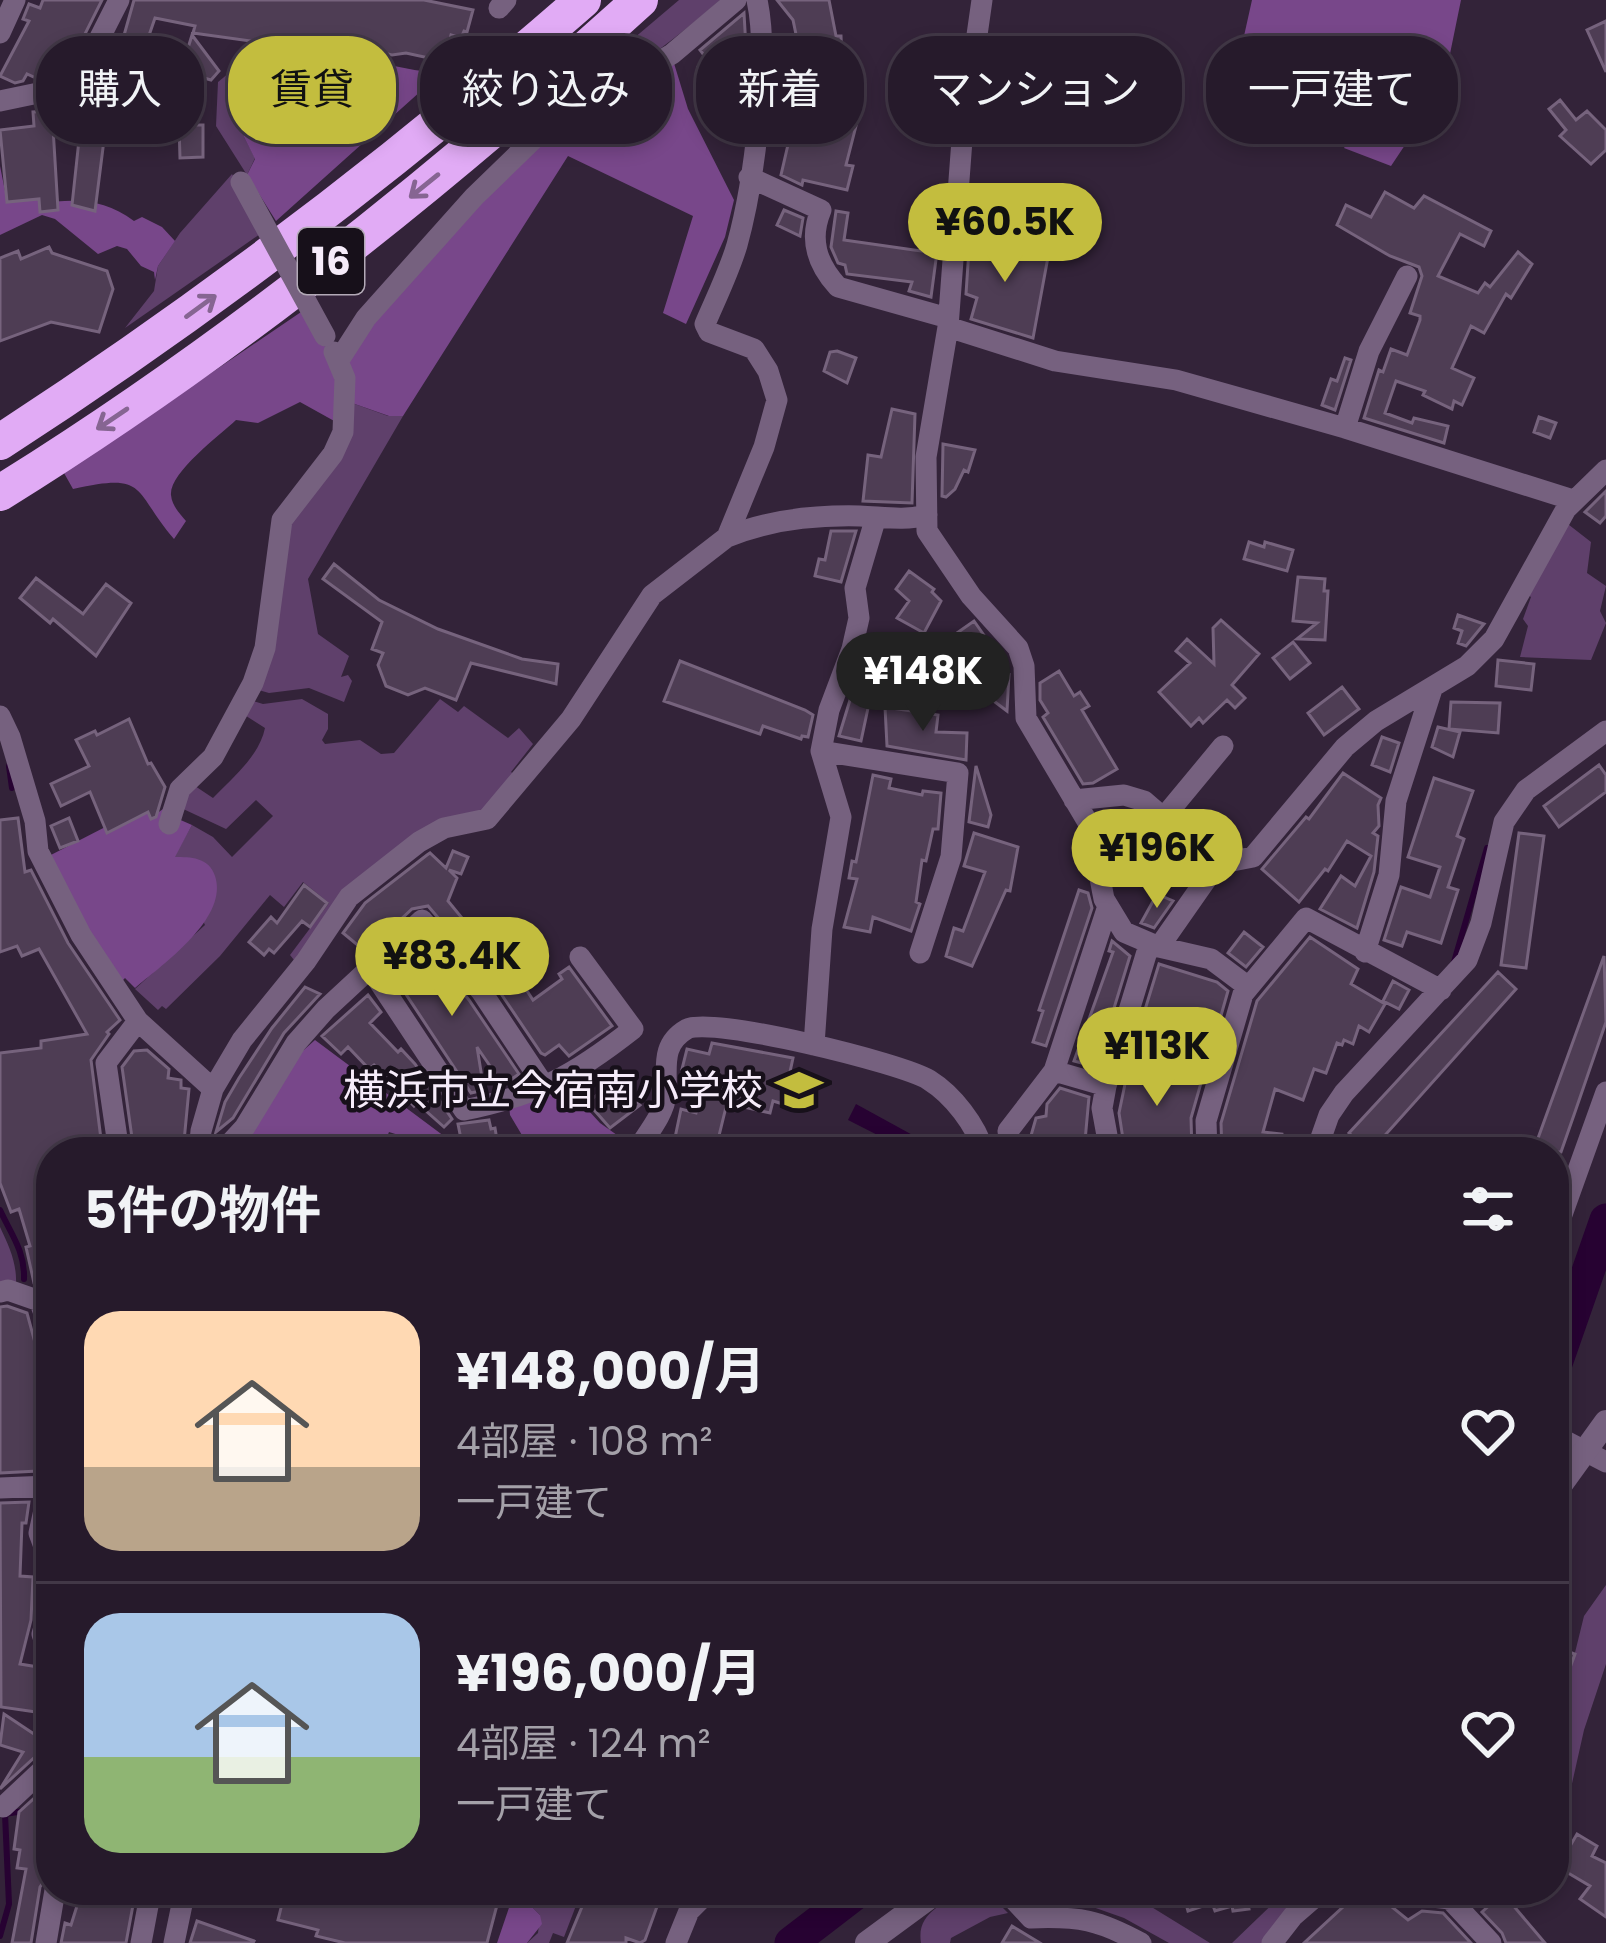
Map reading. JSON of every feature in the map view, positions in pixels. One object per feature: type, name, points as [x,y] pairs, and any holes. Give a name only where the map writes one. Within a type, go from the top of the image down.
[{"type":"highway","name":"16","points":[[0,442],[95,381],[341,201],[584,0]]},
{"type":"highway","name":"16","points":[[0,493],[180,373],[306,281],[501,124],[640,0]]},
{"type":"street","points":[[0,33],[15,0]]},
{"type":"street","points":[[0,100],[68,87],[119,24],[118,0]]},
{"type":"street","points":[[339,360],[381,301],[473,197],[544,129],[672,54],[736,0]]},
{"type":"street","points":[[727,537],[764,447],[777,400],[768,371],[754,349],[709,332],[705,324],[737,245],[748,177],[765,51],[757,0]]},
{"type":"street","points":[[982,0],[962,140],[948,322],[926,457],[921,522],[962,585],[1018,648],[1024,666],[1026,718],[1090,826],[1104,899],[1124,932],[1154,946],[1211,959],[1247,986]]},
{"type":"street","points":[[748,177],[821,210],[812,233],[818,256],[838,287],[948,322],[1017,351],[1176,380],[1573,500]]},
{"type":"street","points":[[169,824],[180,789],[213,757],[253,683],[265,648],[282,520],[333,454],[343,432],[346,378],[339,360],[241,182]]},
{"type":"street","points":[[1345,428],[1369,351],[1407,276]]},
{"type":"street","points":[[1107,1137],[1102,1108],[1106,1087],[1154,946],[1217,864],[1253,857],[1345,747],[1376,721],[1467,666],[1493,639],[1573,500],[1606,470]]},
{"type":"street","points":[[200,1137],[213,1089],[242,1040],[350,897],[444,828],[487,819],[571,719],[652,595],[727,537],[769,522],[876,517],[921,522]]},
{"type":"street","points":[[814,1045],[822,929],[841,817],[821,751],[859,618],[855,588],[876,517]]},
{"type":"street","points":[[1365,952],[1389,875],[1396,801],[1432,689]]},
{"type":"street","points":[[0,716],[35,821],[38,851],[81,935],[138,1021],[213,1089]]},
{"type":"street","points":[[1321,1137],[1344,1094],[1467,960],[1481,923],[1504,822],[1526,790],[1606,731]]},
{"type":"street","points":[[1165,816],[1223,746]]},
{"type":"street","points":[[821,751],[958,772],[951,856],[920,952]]},
{"type":"street","points":[[1074,800],[1124,795],[1144,801],[1217,864]]},
{"type":"street","points":[[1009,1137],[1008,1131],[1054,1071],[1108,906]]},
{"type":"street","points":[[1207,1137],[1206,1121],[1247,986],[1306,918],[1441,990]]},
{"type":"street","points":[[236,1137],[296,1043],[422,920],[481,991],[545,1087]]},
{"type":"street","points":[[372,970],[464,1110],[563,1080],[613,1052],[633,1029],[580,957]]},
{"type":"street","points":[[116,1137],[106,1063],[138,1021]]},
{"type":"street","points":[[645,1137],[666,1095],[657,1078],[674,1041],[684,1030],[713,1024],[814,1045],[928,1079],[963,1113],[977,1137]]},
{"type":"street","points":[[1121,1035],[1219,1074]]},
{"type":"street","points":[[1054,1071],[1106,1087]]},
{"type":"street","points":[[1569,1195],[1606,1091]]},
{"type":"street","points":[[0,1292],[8,1290],[36,1300]]},
{"type":"street","points":[[1569,1480],[1596,1456],[1606,1422]]},
{"type":"street","points":[[0,1488],[36,1484]]},
{"type":"street","points":[[3,1807],[36,1776]]},
{"type":"street","points":[[46,1943],[52,1905]]},
{"type":"street","points":[[141,1943],[148,1905]]},
{"type":"street","points":[[174,1943],[182,1905]]},
{"type":"street","points":[[676,1943],[695,1905]]},
{"type":"street","points":[[867,1943],[919,1905]]},
{"type":"street","points":[[1019,1905],[1031,1918],[1075,1916],[1105,1924],[1141,1943]]},
{"type":"street","points":[[1272,1943],[1306,1905]]},
{"type":"street","points":[[1456,1905],[1491,1943]]},
{"type":"shaded area","points":[[679,0],[720,0],[672,39],[637,36]]},
{"type":"shaded area","points":[[1252,0],[1461,0],[1454,36],[1244,36]]},
{"type":"shaded area","points":[[672,61],[696,125],[696,144],[706,144],[734,200],[725,237],[686,324],[663,313],[693,216],[568,156],[403,416],[352,403],[347,360],[370,320],[538,144],[672,144]]},
{"type":"shaded area","points":[[396,66],[420,71],[420,92],[396,113]]},
{"type":"shaded area","points":[[228,74],[228,144],[248,144],[255,158],[247,175],[216,126],[218,82]]},
{"type":"shaded area","points":[[248,144],[362,144],[276,221],[247,175],[255,159]]},
{"type":"shaded area","points":[[1347,144],[1406,144],[1391,166],[1344,148]]},
{"type":"shaded area","points":[[0,166],[6,196],[37,191],[39,204],[89,202],[162,227],[175,241],[158,266],[155,280],[154,272],[141,266],[127,249],[117,246],[98,254],[55,219],[42,215],[0,235]]},
{"type":"shaded area","points":[[232,174],[263,232],[125,328],[154,291],[158,266],[180,233]]},
{"type":"shaded area","points":[[304,310],[332,363],[336,422],[300,402],[258,423],[236,420],[178,476],[171,495],[186,521],[174,539],[144,497],[127,484],[73,489],[64,473]]},
{"type":"shaded area","points":[[352,403],[388,416],[403,416],[308,579],[318,634],[349,656],[341,677],[348,675],[352,681],[344,702],[309,688],[269,693],[255,689],[286,534]]},
{"type":"shaded area","points":[[1564,521],[1591,542],[1587,573],[1606,586],[1600,611],[1606,623],[1591,660],[1520,657],[1528,626],[1523,619],[1531,597],[1525,593]]},
{"type":"shaded area","points":[[302,699],[328,714],[325,744],[360,740],[381,754],[394,753],[440,699],[458,712],[464,706],[508,738],[519,728],[533,744],[511,772],[519,778],[488,811],[409,842],[298,965],[290,955],[329,903],[303,882],[284,907],[270,895],[220,956],[166,1009],[158,1010],[135,989],[205,925],[174,857],[192,825],[213,837],[232,857],[273,816],[256,800],[226,829],[179,807],[192,784],[213,798],[251,758],[265,728],[243,714],[250,700],[263,704]]},
{"type":"shaded area","points":[[146,806],[153,816],[166,807],[192,825],[175,857],[208,865],[217,892],[191,939],[135,988],[125,978],[120,983],[45,858]]},
{"type":"shaded area","points":[[315,1040],[445,1137],[389,1132],[387,1137],[252,1137],[248,1132],[297,1056]]},
{"type":"shaded area","points":[[565,1085],[620,1137],[523,1137],[509,1104]]},
{"type":"shaded area","points":[[856,1104],[916,1137],[881,1137],[848,1120]]},
{"type":"shaded area","points":[[0,1227],[14,1262],[16,1284],[0,1288]]},
{"type":"shaded area","points":[[1606,1585],[1606,1664],[1569,1797],[1569,1677],[1584,1616]]},
{"type":"shaded area","points":[[510,1905],[530,1905],[540,1915],[542,1924],[527,1943],[497,1943]]},
{"type":"shaded area","points":[[530,1905],[576,1905],[564,1937],[553,1933],[549,1943],[527,1943],[538,1933],[540,1915]]},
{"type":"shaded area","points":[[941,1905],[1000,1905],[1008,1913],[990,1917],[951,1938],[950,1943],[921,1943],[927,1916]]},
{"type":"shaded area","points":[[1030,1905],[1148,1905],[1210,1943],[1169,1943],[1090,1906],[1041,1906],[1037,1912]]},
{"type":"shaded area","points":[[1271,1905],[1301,1905],[1262,1943],[1232,1943]]},
{"type":"building","points":[[43,0],[102,0],[84,36],[36,36],[36,78],[27,74],[15,83],[0,76],[29,21],[23,19],[29,4],[40,8]]},
{"type":"building","points":[[134,0],[424,0],[473,10],[462,36],[420,36],[420,56],[396,54],[396,36],[228,38],[193,33],[195,26],[155,18],[149,36],[124,36]]},
{"type":"building","points":[[777,0],[829,0],[836,36],[796,36],[793,20]]},
{"type":"building","points":[[744,13],[745,36],[717,36]]},
{"type":"building","points":[[1606,21],[1606,72],[1587,30]]},
{"type":"building","points":[[204,51],[219,71],[211,80],[204,78]]},
{"type":"building","points":[[1560,100],[1576,120],[1587,111],[1606,130],[1606,150],[1591,164],[1560,136],[1566,130],[1549,109]]},
{"type":"building","points":[[33,112],[36,144],[54,144],[58,210],[40,212],[39,199],[7,202],[0,130],[34,126]]},
{"type":"building","points":[[79,144],[103,144],[95,211],[72,205]]},
{"type":"building","points":[[180,144],[203,144],[203,157],[180,158]]},
{"type":"building","points":[[788,144],[851,144],[846,165],[853,166],[847,190],[803,180],[802,185],[781,175]]},
{"type":"building","points":[[1385,192],[1414,208],[1424,196],[1491,231],[1484,246],[1460,234],[1438,276],[1478,293],[1485,283],[1490,287],[1518,252],[1532,264],[1511,298],[1506,294],[1484,333],[1471,326],[1452,368],[1474,378],[1462,405],[1454,401],[1452,409],[1423,395],[1425,391],[1396,381],[1385,413],[1412,423],[1414,418],[1448,426],[1444,443],[1364,418],[1391,349],[1407,355],[1420,320],[1410,313],[1422,276],[1419,267],[1337,225],[1346,205],[1371,217]]},
{"type":"building","points":[[784,210],[803,218],[800,236],[777,225]]},
{"type":"building","points":[[836,211],[848,213],[844,240],[922,251],[925,221],[941,222],[931,297],[909,291],[912,282],[847,274],[831,247]]},
{"type":"building","points":[[970,234],[1048,257],[1033,338],[971,319],[977,298],[966,294]]},
{"type":"building","points":[[49,247],[52,253],[107,271],[113,289],[99,332],[51,322],[0,341],[0,258],[18,251],[21,259]]},
{"type":"building","points":[[830,352],[856,358],[847,383],[824,371]]},
{"type":"building","points":[[1345,358],[1351,360],[1335,410],[1322,405]]},
{"type":"building","points":[[892,409],[915,414],[912,503],[863,501],[868,455],[881,457]]},
{"type":"building","points":[[1539,417],[1556,423],[1550,438],[1534,432]]},
{"type":"building","points":[[943,444],[975,450],[968,472],[964,470],[946,497],[942,496]]},
{"type":"building","points":[[1606,491],[1606,516],[1600,523],[1585,512]]},
{"type":"building","points":[[831,531],[856,531],[841,582],[815,576],[819,559],[825,560]]},
{"type":"building","points":[[1249,542],[1293,550],[1287,571],[1244,559]]},
{"type":"building","points":[[334,564],[379,600],[438,629],[522,659],[558,664],[556,684],[471,663],[456,700],[425,688],[408,695],[386,686],[378,665],[383,653],[372,649],[382,622],[323,579]]},
{"type":"building","points":[[909,571],[934,589],[941,601],[924,633],[897,618],[909,601],[896,589]]},
{"type":"building","points":[[1298,577],[1325,579],[1325,640],[1297,639],[1317,623],[1293,621]]},
{"type":"building","points":[[36,578],[83,614],[106,584],[131,603],[96,656],[20,598]]},
{"type":"building","points":[[1458,615],[1484,624],[1466,646],[1458,643],[1462,631],[1454,628]]},
{"type":"building","points":[[1221,620],[1259,654],[1232,685],[1245,698],[1235,708],[1227,700],[1203,723],[1199,718],[1191,726],[1159,692],[1190,663],[1176,651],[1187,639],[1214,664],[1213,628]]},
{"type":"building","points":[[974,621],[997,654],[990,659],[1009,674],[1007,711],[983,693],[990,684],[958,638],[957,633]]},
{"type":"building","points":[[870,635],[897,638],[892,685],[884,685],[880,652],[861,741],[839,736],[854,687],[863,681]]},
{"type":"building","points":[[1293,642],[1310,663],[1290,679],[1273,658]]},
{"type":"building","points":[[1498,660],[1534,664],[1531,690],[1496,686]]},
{"type":"building","points":[[680,661],[805,710],[813,715],[808,737],[801,739],[763,726],[760,734],[664,701]]},
{"type":"building","points":[[1059,671],[1074,696],[1080,692],[1089,706],[1082,710],[1117,769],[1093,783],[1083,784],[1043,717],[1048,713],[1040,700],[1040,683]]},
{"type":"building","points":[[1342,687],[1359,709],[1324,735],[1308,713]]},
{"type":"building","points":[[1451,702],[1500,703],[1498,733],[1449,729]]},
{"type":"building","points":[[885,707],[938,715],[936,732],[967,733],[966,760],[887,746]]},
{"type":"building","points":[[129,719],[148,764],[165,787],[156,817],[151,819],[148,812],[107,833],[90,792],[61,806],[51,784],[89,766],[76,740]]},
{"type":"building","points":[[1438,727],[1460,732],[1453,757],[1432,747]]},
{"type":"building","points":[[1382,737],[1399,743],[1390,772],[1372,765]]},
{"type":"building","points":[[1599,765],[1606,775],[1606,792],[1559,827],[1544,806]]},
{"type":"building","points":[[976,766],[991,815],[988,827],[969,822]]},
{"type":"building","points":[[1343,773],[1381,798],[1379,826],[1373,833],[1378,836],[1374,872],[1357,928],[1320,909],[1341,876],[1355,886],[1371,856],[1347,841],[1328,871],[1299,902],[1262,869],[1309,819]]},
{"type":"building","points":[[873,775],[891,779],[889,788],[922,795],[923,791],[941,793],[938,829],[933,829],[926,861],[922,860],[916,902],[920,904],[911,931],[873,917],[870,932],[844,927],[857,879],[849,878],[852,861],[856,862]]},
{"type":"building","points":[[1434,778],[1473,791],[1457,836],[1464,839],[1448,887],[1458,890],[1441,943],[1407,932],[1402,946],[1384,940],[1401,887],[1430,897],[1440,867],[1408,857]]},
{"type":"building","points":[[18,818],[25,872],[31,870],[68,943],[120,1020],[91,1060],[101,1137],[36,1137],[36,1284],[19,1209],[11,1212],[0,1183],[0,1053],[41,1048],[41,1041],[87,1034],[39,949],[22,956],[17,946],[0,952],[0,820]]},
{"type":"building","points":[[69,818],[78,841],[60,848],[51,826]]},
{"type":"building","points":[[974,833],[1018,847],[1010,891],[1006,890],[972,966],[946,956],[954,928],[963,931],[985,872],[964,866]]},
{"type":"building","points":[[1519,833],[1544,836],[1526,968],[1501,965]]},
{"type":"building","points":[[453,851],[468,857],[461,874],[449,870],[457,878],[448,901],[512,979],[518,977],[533,1000],[562,979],[559,974],[569,967],[612,1026],[569,1056],[559,1045],[541,1053],[493,982],[428,906],[412,909],[366,952],[343,933],[365,903],[427,855],[446,868]]},
{"type":"building","points":[[304,885],[327,903],[310,927],[302,921],[274,953],[269,949],[264,955],[249,942],[271,917],[277,923]]},
{"type":"building","points":[[1079,890],[1088,893],[1092,908],[1046,1046],[1033,1042],[1043,1011],[1039,1010]]},
{"type":"building","points":[[1157,894],[1173,901],[1154,928],[1141,923]]},
{"type":"building","points":[[1244,932],[1263,947],[1246,967],[1228,953]]},
{"type":"building","points":[[1310,937],[1358,969],[1351,984],[1385,1004],[1369,1032],[1359,1026],[1353,1044],[1337,1043],[1326,1073],[1314,1069],[1303,1100],[1275,1089],[1263,1132],[1282,1137],[1221,1137],[1221,1123],[1257,1001]]},
{"type":"building","points":[[1112,941],[1130,956],[1096,1067],[1074,1061],[1113,952],[1109,951]]},
{"type":"building","points":[[422,943],[469,1000],[519,1074],[503,1085],[477,1047],[484,1090],[471,1093],[390,970]]},
{"type":"building","points":[[1604,956],[1606,1022],[1566,1137],[1538,1137]]},
{"type":"building","points":[[1159,964],[1217,982],[1228,991],[1210,1054],[1140,1026]]},
{"type":"building","points":[[1498,972],[1516,989],[1383,1137],[1349,1133]]},
{"type":"building","points":[[1393,981],[1409,990],[1399,1009],[1383,1001]]},
{"type":"building","points":[[305,987],[320,994],[284,1033],[233,1118],[216,1132],[239,1078]]},
{"type":"building","points":[[368,995],[381,1012],[370,1023],[415,1064],[452,1119],[444,1127],[417,1103],[414,1106],[374,1065],[369,1069],[348,1047],[341,1054],[322,1036]]},
{"type":"building","points":[[712,1043],[793,1058],[783,1104],[773,1101],[770,1113],[727,1103],[719,1137],[675,1137],[681,1109],[696,1113],[705,1074],[682,1069],[687,1049],[709,1054]]},
{"type":"building","points":[[147,1050],[169,1069],[168,1078],[181,1080],[181,1088],[189,1089],[184,1137],[132,1137],[122,1067],[134,1051]]},
{"type":"building","points":[[1131,1055],[1201,1083],[1191,1118],[1192,1137],[1123,1137],[1119,1113]]},
{"type":"building","points":[[614,1079],[640,1105],[610,1128],[588,1103]]},
{"type":"building","points":[[1060,1088],[1089,1097],[1085,1137],[1031,1137],[1036,1118],[1046,1116],[1047,1104]]},
{"type":"building","points":[[489,1120],[496,1137],[461,1137],[458,1124]]},
{"type":"building","points":[[0,1307],[27,1313],[36,1346],[36,1471],[0,1473]]},
{"type":"building","points":[[29,1502],[26,1523],[22,1523],[20,1576],[33,1577],[31,1620],[20,1664],[36,1667],[36,1712],[1,1707],[0,1503]]},
{"type":"building","points":[[4,1714],[36,1735],[36,1756],[0,1789],[23,1752],[0,1745]]},
{"type":"building","points":[[36,1797],[37,1905],[31,1943],[12,1943],[26,1869],[17,1868],[20,1850],[14,1849],[19,1812]]},
{"type":"building","points":[[1577,1834],[1597,1846],[1592,1856],[1606,1863],[1606,1917],[1580,1899],[1590,1886],[1569,1874],[1569,1848]]},
{"type":"building","points":[[77,1905],[133,1905],[126,1943],[61,1943],[65,1923],[71,1925]]},
{"type":"building","points":[[282,1905],[497,1905],[487,1943],[345,1943],[278,1920]]},
{"type":"building","points":[[583,1905],[658,1905],[640,1943],[626,1938],[626,1943],[567,1943]]},
{"type":"building","points":[[1213,1905],[1248,1905],[1249,1909],[1233,1911],[1232,1906],[1215,1911]]},
{"type":"building","points":[[1345,1905],[1390,1905],[1408,1920],[1422,1911],[1443,1913],[1471,1943],[1304,1943]]},
{"type":"building","points":[[1490,1905],[1513,1905],[1545,1943],[1506,1943],[1482,1912]]},
{"type":"building","points":[[197,1921],[254,1941],[190,1943]]},
{"type":"building","points":[[1012,1926],[1040,1943],[1002,1943]]},
{"type":"waterway","points":[[9,766],[12,788]]},
{"type":"waterway","points":[[1454,962],[1487,848]]},
{"type":"waterway","points":[[0,1210],[20,1251],[24,1279]]},
{"type":"waterway","points":[[1569,1326],[1606,1220]]},
{"type":"waterway","points":[[0,1936],[9,1904],[5,1814],[29,1810]]},
{"type":"waterway","points":[[791,1943],[840,1905]]},
{"type":"place","name":"横浜市立今宿南小学校","points":[[799,1090]]}]
